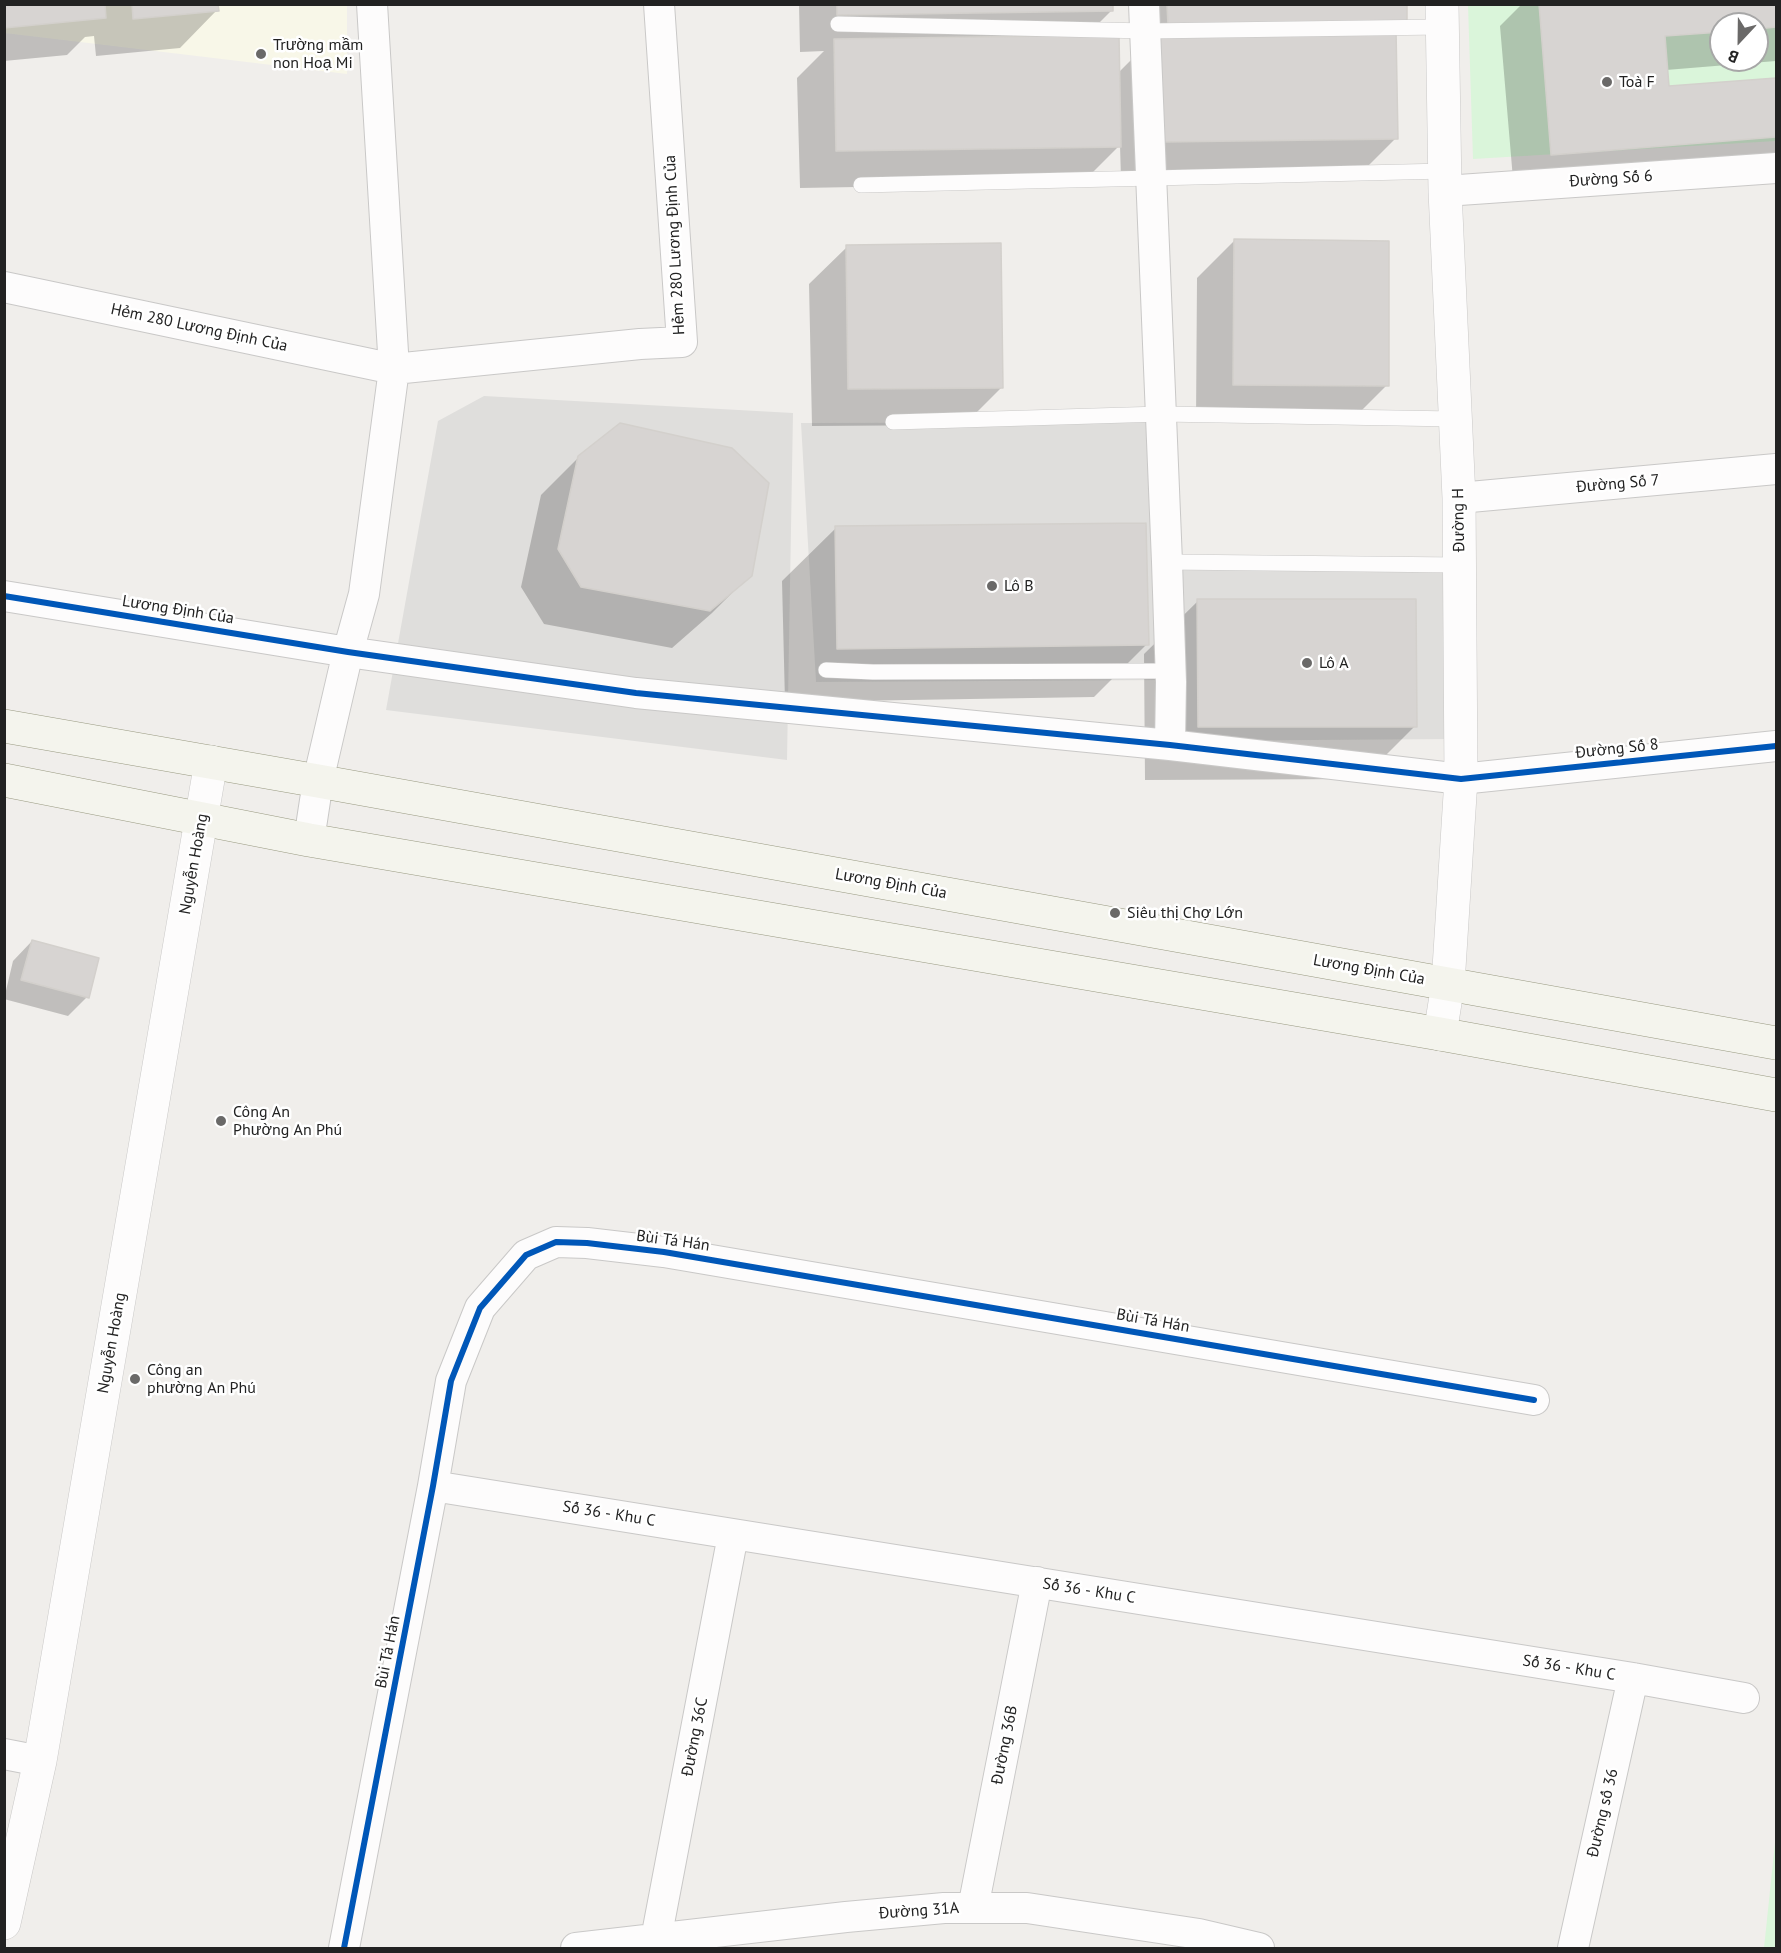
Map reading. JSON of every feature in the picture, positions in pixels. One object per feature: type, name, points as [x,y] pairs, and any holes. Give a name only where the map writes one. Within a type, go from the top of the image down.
[{"type":"main road","name":"Lương Định Của","points":[[4,726],[1776,1043]]},
{"type":"main road","points":[[4,780],[309,840],[1776,1095]]},
{"type":"street","points":[[309,840],[318,781],[364,594],[394,369],[372,4]]},
{"type":"street","name":"Hẻm 280 Lương Định Của","points":[[4,287],[394,369],[629,345],[682,342],[659,4]]},
{"type":"street","name":"Đường H","points":[[1440,1035],[1448,984],[1461,779],[1459,498],[1445,181],[1442,16]]},
{"type":"street","points":[[1145,17],[1167,562],[1170,745]]},
{"type":"street","name":"Đường Số 6","points":[[1445,181],[1776,168]]},
{"type":"street","name":"Đường Số 7","points":[[1459,498],[1776,470]]},
{"type":"street","name":"Lương Định Của","points":[[4,596],[348,652],[636,693],[1170,745]]},
{"type":"street","name":"Đường Số 8","points":[[1170,745],[1461,779],[1776,746]]},
{"type":"street","name":"Nguyễn Hoàng","points":[[4,1923],[40,1761],[212,762]]},
{"type":"street","name":"Bùi Tá Hán","points":[[344,1948],[451,1381],[480,1308],[526,1255],[556,1242],[598,1244],[722,1262],[1534,1400]]},
{"type":"street","name":"Số 36 - Khu C","points":[[433,1486],[1633,1678],[1744,1698]]},
{"type":"street","name":"Đường 36C","points":[[656,1939],[733,1535]]},
{"type":"street","name":"Đường 36B","points":[[973,1908],[1037,1582]]},
{"type":"street","name":"Đường số 36","points":[[1573,1948],[1633,1678]]},
{"type":"street","points":[[4,1754],[40,1761]]},
{"type":"street","name":"Đường 31A","points":[[576,1948],[944,1908],[1027,1908],[1199,1934],[1259,1948]]},
{"type":"lane","points":[[838,24],[1145,17],[1442,16]]},
{"type":"lane","points":[[861,185],[1153,178],[1445,181]]},
{"type":"lane","points":[[893,422],[1161,414],[1455,419]]},
{"type":"lane","points":[[1167,562],[1459,565]]},
{"type":"lane","points":[[826,670],[873,672],[1170,671]]},
{"type":"shaded area","name":"Trường mầm non Hoạ Mi","points":[[5,5],[347,5],[347,74],[5,33]]},
{"type":"shaded area","points":[[484,396],[793,413],[787,760],[386,710],[438,421]]},
{"type":"shaded area","points":[[1156,422],[1161,565],[1454,573],[1454,739],[1175,741],[1173,680],[816,682],[801,423]]},
{"type":"green space","name":"Toà F","points":[[1468,5],[1776,5],[1776,141],[1473,159]]},
{"type":"green space","points":[[1776,1833],[1776,1948],[1764,1948]]},
{"type":"building","points":[[4,4],[105,4],[106,18],[4,28]]},
{"type":"building","points":[[132,4],[218,4],[219,11],[133,19]]},
{"type":"building","points":[[837,4],[1113,4],[1113,11],[837,15]]},
{"type":"building","points":[[1167,4],[1407,4],[1407,22],[1168,25]]},
{"type":"building","name":"Toà F","points":[[1539,4],[1776,4],[1776,27],[1769,28],[1769,12],[1709,12],[1709,33],[1665,36],[1669,86],[1776,78],[1776,137],[1551,155]]},
{"type":"building","points":[[1396,29],[1398,139],[1158,142],[1155,33]]},
{"type":"building","points":[[1119,35],[1121,147],[836,151],[834,39]]},
{"type":"building","points":[[1234,239],[1389,241],[1389,386],[1233,385]]},
{"type":"building","points":[[1001,243],[1003,388],[848,389],[846,245]]},
{"type":"building","points":[[620,423],[732,448],[769,483],[752,576],[710,611],[581,587],[558,549],[578,456]]},
{"type":"building","name":"Lô B","points":[[1146,523],[1149,645],[837,649],[835,526]]},
{"type":"building","name":"Lô A","points":[[1197,599],[1416,599],[1417,727],[1198,727]]},
{"type":"building","points":[[32,940],[99,958],[89,998],[21,980]]},
{"type":"cycle path","points":[[4,596],[348,652],[636,693],[1170,745],[1461,779],[1776,746]]},
{"type":"cycle path","points":[[344,1948],[451,1381],[480,1308],[526,1255],[556,1242],[587,1243],[664,1252],[1534,1400]]},
{"type":"place","name":"Trường mầm non Hoạ Mi","points":[[261,54]]},
{"type":"place","name":"Toà F","points":[[1607,82]]},
{"type":"place","name":"Lô B","points":[[992,586]]},
{"type":"place","name":"Lô A","points":[[1307,663]]},
{"type":"place","name":"Siêu thị Chợ Lớn","points":[[1115,913]]},
{"type":"place","name":"Công An Phường An Phú","points":[[221,1121]]},
{"type":"place","name":"Công an phường An Phú","points":[[135,1379]]}]
